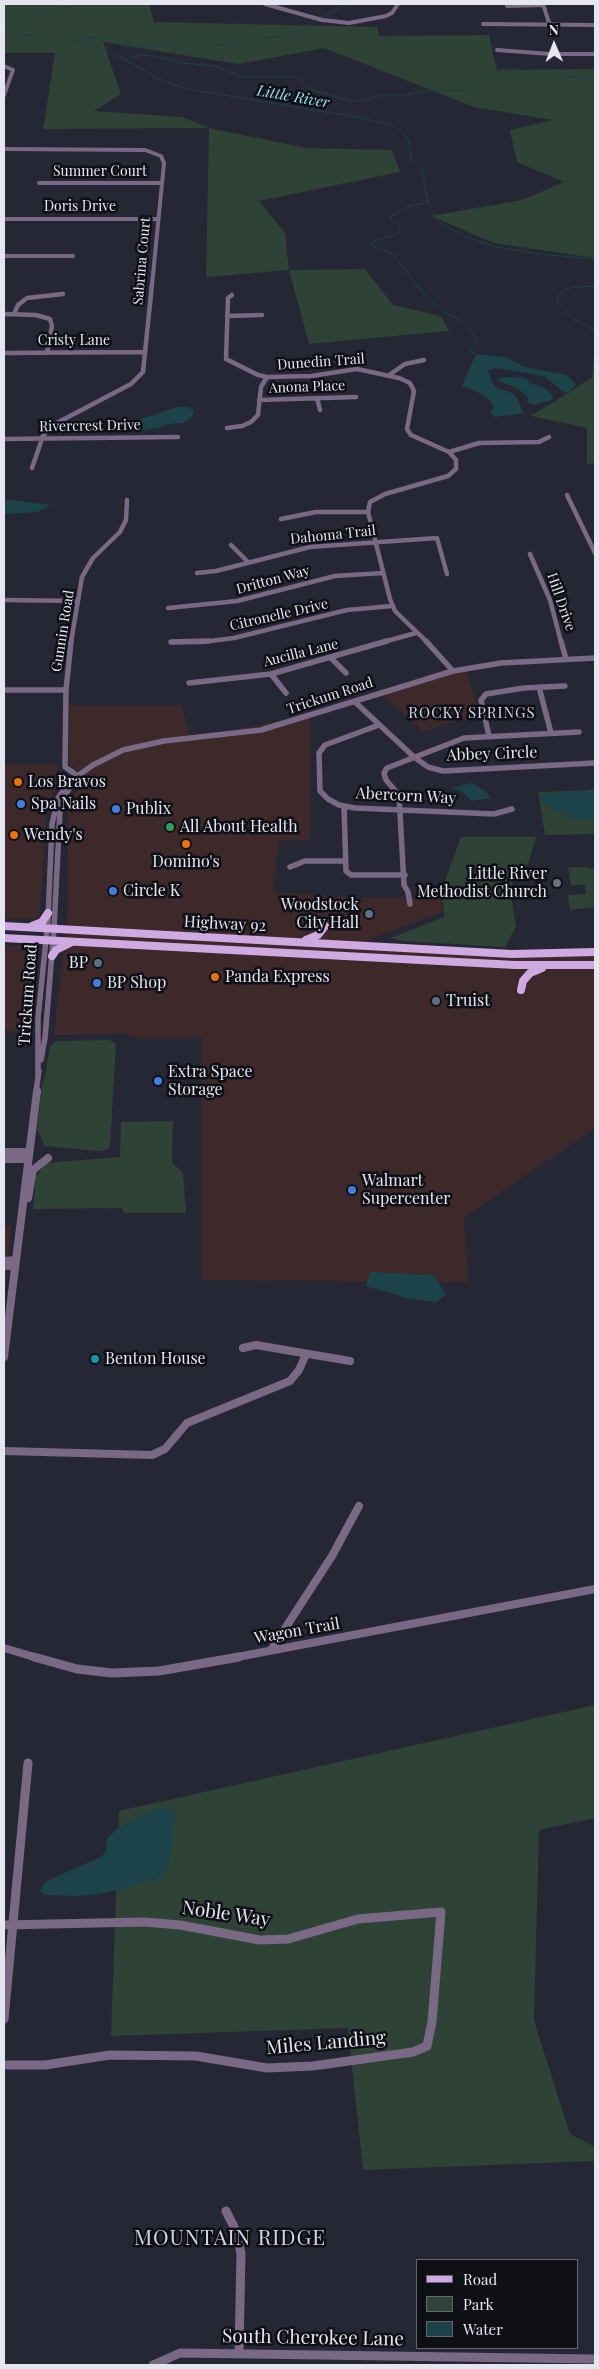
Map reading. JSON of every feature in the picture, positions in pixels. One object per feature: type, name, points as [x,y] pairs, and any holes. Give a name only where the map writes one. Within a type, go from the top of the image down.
[{"type":"main road","points":[[30,927],[42,922],[48,913]]},
{"type":"main road","name":"Highway 92","points":[[4,926],[30,927],[49,936],[80,942],[547,966],[595,964]]},
{"type":"main road","points":[[299,942],[315,937],[325,926],[329,937],[344,944]]},
{"type":"main road","points":[[4,933],[49,936]]},
{"type":"main road","points":[[4,938],[33,939],[40,943],[49,936]]},
{"type":"main road","name":"Highway 92","points":[[49,936],[299,942],[512,954],[595,952]]},
{"type":"main road","points":[[52,956],[60,947],[80,942]]},
{"type":"main road","points":[[521,990],[523,981],[530,973],[547,966]]},
{"type":"street","points":[[265,4],[314,18],[344,22],[379,18],[392,13],[398,4]]},
{"type":"street","points":[[507,6],[543,4],[550,26]]},
{"type":"street","points":[[483,24],[595,25]]},
{"type":"street","points":[[496,50],[550,54],[595,54]]},
{"type":"street","points":[[4,66],[12,70],[4,95]]},
{"type":"street","name":"Sabrina Court","points":[[4,150],[145,150],[163,158],[144,372],[137,380],[57,423],[42,439],[32,468]]},
{"type":"street","name":"Summer Court","points":[[39,184],[162,183]]},
{"type":"street","name":"Doris Drive","points":[[4,218],[157,219]]},
{"type":"street","points":[[4,256],[73,256]]},
{"type":"street","points":[[14,314],[18,305],[27,298],[63,294]]},
{"type":"street","name":"Dunedin Trail","points":[[232,295],[228,298],[226,359],[258,375],[267,377],[310,376],[357,369],[389,375],[410,383],[414,390],[406,429],[411,435],[449,452]]},
{"type":"street","points":[[4,314],[43,316],[50,319],[52,326],[47,352]]},
{"type":"street","points":[[227,316],[262,315]]},
{"type":"street","name":"Cristy Lane","points":[[4,353],[145,352]]},
{"type":"street","points":[[389,375],[405,364],[424,360]]},
{"type":"street","points":[[227,428],[252,422],[258,415],[261,387],[267,377]]},
{"type":"street","name":"Anona Place","points":[[259,400],[356,396]]},
{"type":"street","points":[[317,398],[320,410]]},
{"type":"street","name":"Rivercrest Drive","points":[[4,439],[178,437]]},
{"type":"street","points":[[453,670],[440,655],[416,634],[392,606],[368,512],[370,502],[385,494],[448,476],[456,469],[456,460],[449,452],[480,443],[539,442],[549,437]]},
{"type":"street","points":[[567,495],[595,553]]},
{"type":"street","name":"Gunnin Road","points":[[78,776],[67,769],[65,764],[66,690],[69,656],[83,572],[93,558],[121,530],[126,520],[127,500]]},
{"type":"street","points":[[281,519],[316,512],[368,512]]},
{"type":"street","name":"Dahoma Trail","points":[[197,573],[310,547],[437,538],[447,574]]},
{"type":"street","points":[[231,545],[248,562]]},
{"type":"street","name":"Hill Drive","points":[[530,554],[550,600],[566,659]]},
{"type":"street","name":"Dritton Way","points":[[168,608],[184,608],[237,601],[335,576],[383,573]]},
{"type":"street","points":[[4,600],[78,601]]},
{"type":"street","name":"Citronelle Drive","points":[[171,642],[202,642],[234,638],[347,610],[392,606]]},
{"type":"street","name":"Aucilla Lane","points":[[189,683],[271,674],[416,634]]},
{"type":"street","points":[[332,658],[346,673]]},
{"type":"street","name":"Trickum Road","points":[[4,1357],[44,1038],[52,956],[48,913],[51,833],[54,810],[64,788],[78,776],[106,758],[142,745],[270,728],[453,670],[501,663],[595,658]]},
{"type":"street","points":[[271,674],[286,693]]},
{"type":"street","points":[[489,736],[482,697],[486,694],[539,687],[565,686]]},
{"type":"street","points":[[539,687],[551,733]]},
{"type":"street","points":[[4,690],[66,690]]},
{"type":"street","name":"Abbey Circle","points":[[355,702],[414,757],[428,767],[443,771],[595,764]]},
{"type":"street","name":"Abercorn Way","points":[[379,725],[334,740],[325,745],[319,753],[320,791],[328,799],[344,806],[400,810],[494,814],[512,810]]},
{"type":"street","points":[[410,904],[408,892],[404,885],[399,795],[386,780],[384,773],[387,768],[393,764],[464,738],[579,732]]},
{"type":"street","name":"Trickum Road","points":[[38,1075],[38,1018],[49,936],[60,810],[66,794],[78,776]]},
{"type":"street","points":[[344,806],[346,871],[351,875],[404,875]]},
{"type":"street","points":[[290,867],[305,861],[345,860]]},
{"type":"street","points":[[4,1152],[28,1155]]},
{"type":"street","points":[[4,1159],[28,1155]]},
{"type":"street","points":[[23,1206],[28,1202],[33,1170],[48,1158]]},
{"type":"street","points":[[4,1261],[15,1263]]},
{"type":"street","points":[[4,1266],[15,1263]]},
{"type":"street","points":[[243,1348],[256,1345],[350,1361]]},
{"type":"street","points":[[4,1451],[152,1455],[165,1448],[187,1424],[290,1381],[299,1370],[306,1354]]},
{"type":"street","points":[[271,1650],[332,1556],[359,1506]]},
{"type":"street","name":"Wagon Trail","points":[[4,1648],[77,1669],[112,1673],[159,1671],[370,1633],[595,1589]]},
{"type":"street","points":[[4,2019],[8,1925],[28,1763]]},
{"type":"street","name":"Noble Way","points":[[8,1925],[144,1922],[180,1925],[226,1935],[269,1940],[288,1939],[358,1918],[441,1912]]},
{"type":"street","name":"Miles Landing","points":[[4,2065],[45,2065],[110,2055],[186,2056],[267,2068],[313,2066],[413,2052],[427,2046],[432,2022],[441,1912]]},
{"type":"street","points":[[226,2211],[235,2229],[241,2253],[239,2353]]},
{"type":"street","name":"South Cherokee Lane","points":[[153,2365],[165,2358],[180,2354],[239,2353],[595,2360]]},
{"type":"shaded area","points":[[466,666],[480,718],[455,721],[424,732],[379,692],[436,672]]},
{"type":"shaded area","points":[[69,705],[181,705],[191,738],[310,715],[311,840],[279,840],[273,892],[356,898],[441,897],[442,912],[363,942],[499,951],[595,950],[595,1128],[464,1218],[469,1282],[202,1280],[201,1038],[136,1038],[127,1034],[54,1035],[67,919],[68,814],[72,796],[88,779],[69,764]]},
{"type":"shaded area","points":[[4,764],[57,764],[57,771],[65,779],[58,784],[46,809],[40,915],[34,919],[4,919]]},
{"type":"shaded area","points":[[4,945],[35,946],[39,951],[29,1033],[4,1031]]},
{"type":"shaded area","points":[[4,1225],[11,1226],[5,1298],[4,1298]]},
{"type":"green space","points":[[4,4],[149,4],[154,22],[377,27],[379,36],[489,35],[497,70],[595,69],[595,258],[494,243],[431,216],[522,200],[564,182],[517,162],[510,130],[553,120],[474,107],[324,48],[238,64],[103,42],[121,94],[94,111],[182,117],[209,128],[43,129],[55,53],[4,53]]},
{"type":"green space","points":[[209,128],[306,148],[392,150],[400,172],[259,201],[285,233],[289,270],[206,277]]},
{"type":"green space","points":[[365,269],[393,305],[441,316],[449,331],[309,344],[289,270]]},
{"type":"green space","points":[[595,340],[595,463],[587,464],[587,428],[531,416],[592,378]]},
{"type":"green space","points":[[595,790],[595,834],[545,835],[538,792]]},
{"type":"green space","points":[[461,837],[536,837],[528,864],[518,870],[513,877],[511,897],[516,927],[505,947],[402,941],[391,938],[444,917],[442,889]]},
{"type":"green space","points":[[568,867],[595,869],[595,907],[570,910],[568,895],[586,894],[585,885],[571,885]]},
{"type":"green space","points":[[110,1040],[116,1044],[110,1147],[105,1151],[97,1151],[45,1146],[37,1129],[42,1086],[50,1046],[56,1041]]},
{"type":"green space","points":[[173,1121],[172,1163],[183,1173],[186,1213],[124,1213],[122,1208],[33,1209],[36,1176],[46,1163],[120,1157],[121,1122]]},
{"type":"green space","points":[[595,1705],[595,1818],[539,1830],[534,2021],[570,2134],[595,2147],[595,2161],[363,2170],[348,2028],[111,2036],[119,1811]]},
{"type":"water","points":[[476,354],[505,357],[525,367],[566,375],[576,384],[569,392],[564,392],[544,376],[495,368],[488,370],[492,383],[498,389],[510,392],[517,398],[523,413],[495,417],[491,413],[494,407],[484,395],[462,386]]},
{"type":"water","points":[[502,377],[526,378],[529,383],[543,387],[551,394],[553,399],[535,405],[529,403],[527,396],[517,388],[497,380]]},
{"type":"water","points":[[177,407],[188,407],[194,410],[192,417],[183,423],[127,432],[126,428],[132,422]]},
{"type":"water","points":[[12,500],[51,505],[37,512],[4,514],[4,501]]},
{"type":"water","points":[[472,783],[486,792],[491,798],[472,801],[461,791],[452,788]]},
{"type":"water","points":[[595,789],[595,819],[576,820],[541,802],[540,797],[547,794]]},
{"type":"water","points":[[370,1272],[433,1275],[446,1294],[437,1302],[410,1299],[366,1286]]},
{"type":"water","points":[[167,1808],[175,1811],[171,1857],[166,1871],[154,1880],[106,1893],[80,1896],[45,1895],[40,1892],[45,1882],[102,1856],[106,1851],[107,1839],[116,1829],[152,1810]]},
{"type":"waterway","name":"Little River","points":[[77,4],[12,19],[5,28],[16,33],[107,50],[163,81],[187,89],[363,118],[390,125],[402,131],[409,141],[411,158],[422,169],[428,202]]},
{"type":"waterway","points":[[319,18],[347,4]]},
{"type":"waterway","points":[[73,41],[103,36],[136,47],[199,48],[282,36],[305,28],[314,20]]},
{"type":"waterway","points":[[126,59],[141,55],[154,56],[182,63],[216,66],[243,77],[300,77],[305,85],[313,90],[350,101],[362,101],[381,95],[407,95],[423,91],[467,90],[476,86],[487,76],[505,68],[595,80]]},
{"type":"waterway","name":"Little River","points":[[428,202],[438,222],[467,237],[496,247],[539,254],[595,259]]},
{"type":"waterway","points":[[428,202],[408,207],[391,216],[391,220],[400,227],[400,231],[397,234],[374,241],[372,246],[393,254],[424,294],[444,312],[467,324],[478,340],[469,351],[476,354]]},
{"type":"waterway","points":[[595,286],[574,287],[564,290],[558,296],[557,301],[573,319],[595,330]]},
{"type":"place","name":"Los Bravos","points":[[18,782]]},
{"type":"place","name":"Spa Nails","points":[[21,804]]},
{"type":"place","name":"Publix","points":[[116,809]]},
{"type":"place","name":"All About Health","points":[[170,827]]},
{"type":"place","name":"Wendy's","points":[[14,835]]},
{"type":"place","name":"Domino's","points":[[186,844]]},
{"type":"place","name":"Little River Methodist Church","points":[[557,883]]},
{"type":"place","name":"Circle K","points":[[113,891]]},
{"type":"place","name":"Woodstock City Hall","points":[[369,914]]},
{"type":"place","name":"BP","points":[[98,963]]},
{"type":"place","name":"Panda Express","points":[[215,977]]},
{"type":"place","name":"BP Shop","points":[[97,983]]},
{"type":"place","name":"Truist","points":[[436,1001]]},
{"type":"place","name":"Extra Space Storage","points":[[158,1081]]},
{"type":"place","name":"Walmart Supercenter","points":[[352,1190]]},
{"type":"place","name":"Benton House","points":[[95,1359]]},
{"type":"district","name":"ROCKY SPRINGS","points":[[472,713]]},
{"type":"district","name":"MOUNTAIN RIDGE","points":[[230,2238]]}]
